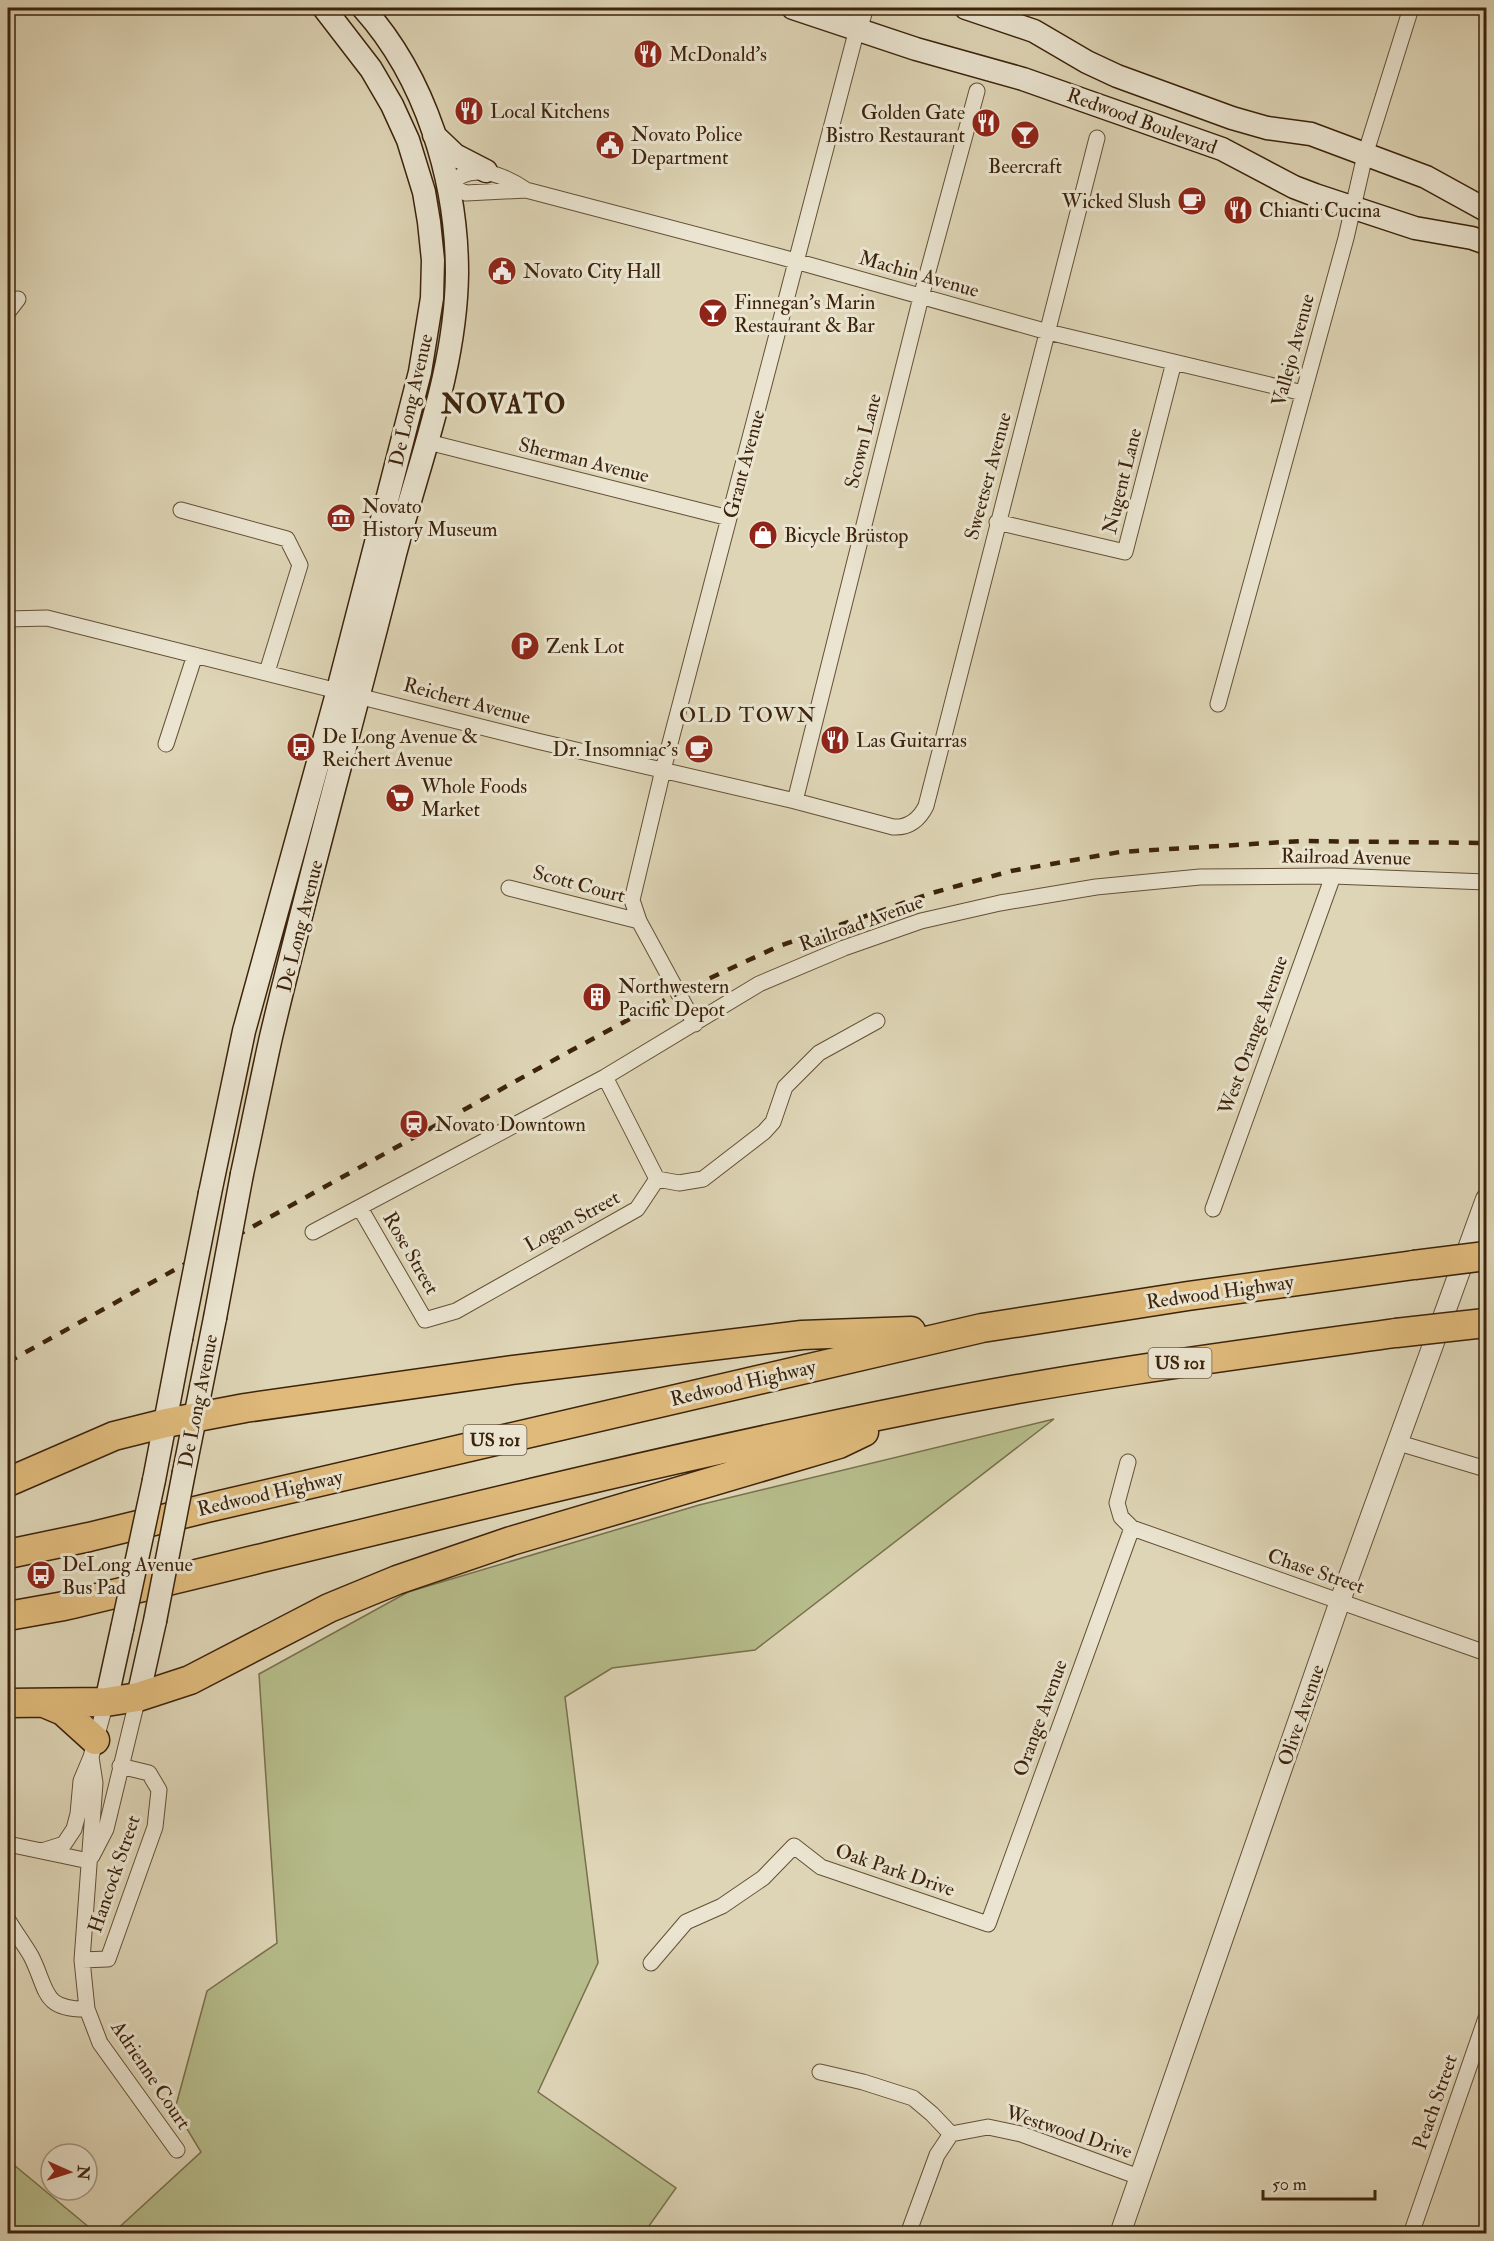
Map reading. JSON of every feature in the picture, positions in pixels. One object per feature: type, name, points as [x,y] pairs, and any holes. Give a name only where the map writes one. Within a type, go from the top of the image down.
[{"type":"highway","name":"Redwood Highway","points":[[8,1554],[982,1328],[1188,1296],[1486,1256]]},
{"type":"highway","name":"US 101","points":[[8,1616],[64,1606],[722,1448],[920,1407],[1171,1364],[1486,1323]]},
{"type":"highway","points":[[8,1482],[114,1437],[180,1420],[245,1408],[512,1370],[802,1335],[982,1328]]},
{"type":"highway","points":[[8,1702],[106,1702],[138,1697],[190,1680],[329,1608],[397,1580],[511,1541],[839,1444],[920,1407]]},
{"type":"highway","points":[[42,1702],[63,1711],[93,1748]]},
{"type":"main road","name":"De Long Avenue","points":[[106,1702],[154,1480],[180,1420],[214,1318],[271,1039],[349,692],[374,546],[406,430],[428,334],[433,260],[424,192],[408,140],[392,105],[371,69],[324,8]]},
{"type":"main road","name":"De Long Avenue","points":[[138,1697],[184,1472],[180,1420],[181,1339],[244,1031],[266,953],[397,548],[428,442],[444,376],[455,308],[456,251],[448,186],[434,135],[410,77],[393,48],[363,8]]},
{"type":"main road","name":"Redwood Boulevard","points":[[793,8],[860,18],[916,49],[1023,79],[1222,149],[1294,187],[1415,228],[1472,238],[1486,243]]},
{"type":"main road","name":"Redwood Boulevard","points":[[966,8],[1034,31],[1087,62],[1117,76],[1232,118],[1267,128],[1311,134],[1426,177],[1486,210]]},
{"type":"main road","points":[[434,135],[455,155],[486,171]]},
{"type":"main road","points":[[424,192],[448,186]]},
{"type":"main road","points":[[266,953],[270,984],[258,1029],[262,1036],[271,1039]]},
{"type":"street","name":"Vallejo Avenue","points":[[1218,704],[1346,238],[1365,155],[1411,8]]},
{"type":"street","name":"Grant Avenue","points":[[639,921],[632,900],[663,770],[860,18]]},
{"type":"street","name":"Scown Lane","points":[[795,801],[921,297],[977,91]]},
{"type":"street","name":"Sweetser Avenue","points":[[915,822],[926,806],[1097,138]]},
{"type":"street","name":"Machin Avenue","points":[[486,171],[510,179],[526,190]]},
{"type":"street","points":[[448,186],[460,175],[486,171]]},
{"type":"street","name":"Machin Avenue","points":[[448,186],[466,193],[526,190],[797,261],[1048,332],[1303,393]]},
{"type":"street","points":[[8,312],[18,299]]},
{"type":"street","name":"Nugent Lane","points":[[997,522],[1125,552],[1174,362]]},
{"type":"street","name":"Sherman Avenue","points":[[428,442],[729,519]]},
{"type":"street","points":[[181,510],[287,539],[300,565],[267,672]]},
{"type":"street","name":"Reichert Avenue","points":[[8,619],[47,618],[537,741],[795,801],[893,827],[903,827],[915,822]]},
{"type":"street","points":[[166,744],[195,655]]},
{"type":"street","name":"Railroad Avenue","points":[[313,1232],[605,1077],[759,984],[844,948],[921,921],[1000,903],[1105,886],[1200,877],[1333,876],[1486,882]]},
{"type":"street","name":"West Orange Avenue","points":[[1214,1209],[1333,876]]},
{"type":"street","name":"Scott Court","points":[[510,888],[639,921]]},
{"type":"street","points":[[639,921],[695,1024]]},
{"type":"street","points":[[605,1077],[657,1179],[679,1183],[703,1179],[764,1132],[773,1122],[785,1087],[819,1053],[877,1021]]},
{"type":"street","name":"Logan Street","points":[[425,1320],[456,1311],[637,1209],[657,1179]]},
{"type":"street","name":"Olive Avenue","points":[[1120,2234],[1340,1601],[1486,1199]]},
{"type":"street","name":"Rose Street","points":[[360,1208],[425,1320]]},
{"type":"street","points":[[1399,1443],[1486,1469]]},
{"type":"street","points":[[1128,1462],[1117,1503],[1121,1517],[1132,1528]]},
{"type":"street","name":"Chase Street","points":[[1132,1528],[1486,1653]]},
{"type":"street","name":"Orange Avenue","points":[[988,1924],[1132,1528]]},
{"type":"street","name":"De Long Avenue","points":[[89,1861],[106,1829],[138,1697]]},
{"type":"street","name":"De Long Avenue","points":[[42,1851],[64,1844],[74,1829],[81,1781],[106,1702]]},
{"type":"street","name":"De Long Avenue","points":[[87,2009],[82,1960],[95,1783],[93,1748]]},
{"type":"street","name":"Hancock Street","points":[[82,1960],[108,1959],[155,1827],[159,1790],[149,1773],[120,1766]]},
{"type":"street","points":[[8,1844],[89,1861]]},
{"type":"street","name":"Oak Park Drive","points":[[651,1963],[686,1922],[722,1906],[763,1878],[794,1846],[820,1867],[988,1924]]},
{"type":"street","name":"Adrienne Court","points":[[8,1920],[31,1957],[44,1990],[61,2007],[87,2009],[100,2043],[177,2150]]},
{"type":"street","name":"Peach Street","points":[[1411,2234],[1486,2018]]},
{"type":"street","points":[[820,2072],[864,2082],[913,2098],[951,2134],[937,2155],[908,2234]]},
{"type":"street","name":"Westwood Drive","points":[[951,2134],[988,2127],[1021,2134],[1139,2177]]},
{"type":"green space","points":[[1054,1419],[755,1650],[612,1668],[565,1697],[598,1963],[538,2092],[676,2188],[644,2233],[113,2233],[201,2152],[175,2109],[207,1991],[277,1943],[259,1674],[408,1592],[699,1505]]},
{"type":"green space","points":[[8,2160],[39,2186],[39,2202],[59,2202],[96,2233],[8,2233]]},
{"type":"railway","points":[[8,1362],[572,1050],[678,993],[779,946],[932,893],[1011,871],[1120,852],[1301,841],[1486,843]]},
{"type":"place","name":"McDonald's","points":[[648,54]]},
{"type":"place","name":"Local Kitchens","points":[[469,111]]},
{"type":"place","name":"Golden Gate Bistro Restaurant","points":[[986,123]]},
{"type":"place","name":"Beercraft","points":[[1025,135]]},
{"type":"place","name":"Novato Police Department","points":[[610,145]]},
{"type":"place","name":"Wicked Slush","points":[[1192,201]]},
{"type":"place","name":"Chianti Cucina","points":[[1238,210]]},
{"type":"place","name":"Novato City Hall","points":[[502,271]]},
{"type":"place","name":"Finnegan's Marin Restaurant & Bar","points":[[713,313]]},
{"type":"place","name":"Novato History Museum","points":[[341,518]]},
{"type":"place","name":"Bicycle Brüstop","points":[[763,535]]},
{"type":"place","name":"Zenk Lot","points":[[525,646]]},
{"type":"place","name":"Las Guitarras","points":[[835,740]]},
{"type":"place","name":"De Long Avenue & Reichert Avenue","points":[[301,747]]},
{"type":"place","name":"Dr. Insomniac's","points":[[699,749]]},
{"type":"place","name":"Whole Foods Market","points":[[400,798]]},
{"type":"place","name":"Northwestern Pacific Depot","points":[[597,997]]},
{"type":"place","name":"Novato Downtown","points":[[414,1124]]},
{"type":"place","name":"DeLong Avenue Bus Pad","points":[[41,1575]]},
{"type":"district","name":"NOVATO","points":[[504,405]]},
{"type":"district","name":"OLD TOWN","points":[[748,715]]}]
